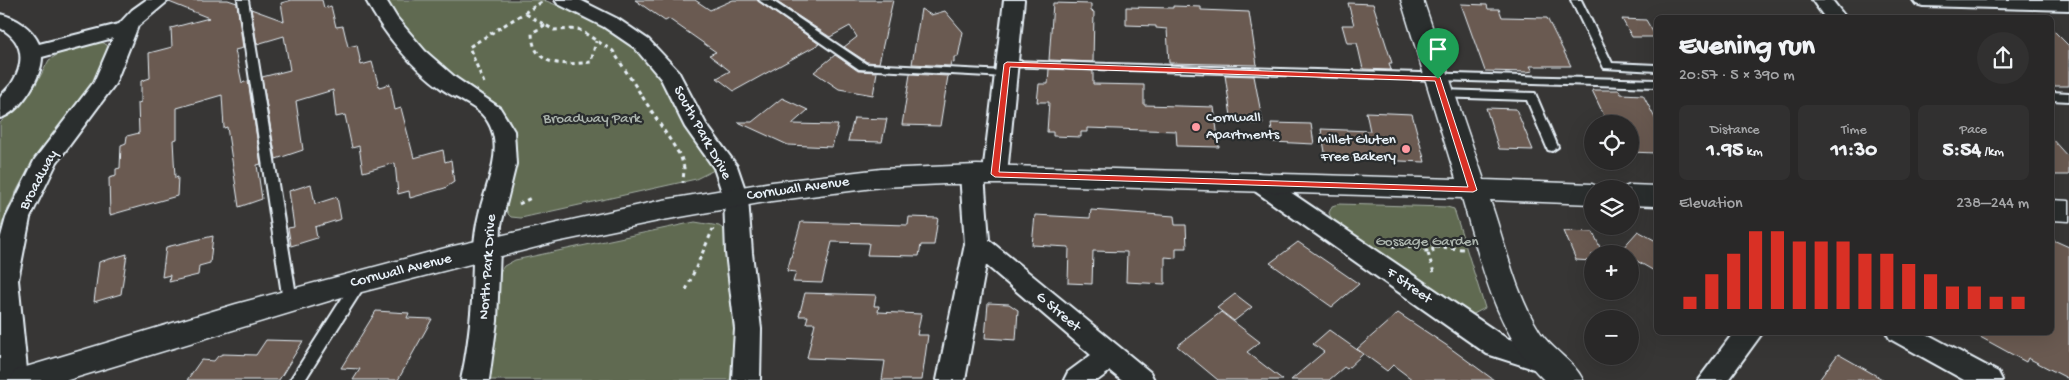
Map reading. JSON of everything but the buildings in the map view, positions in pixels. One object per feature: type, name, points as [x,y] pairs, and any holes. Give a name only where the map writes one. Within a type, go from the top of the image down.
[{"type":"main road","points":[[1412,0],[1507,295],[1520,327],[1555,371]]},
{"type":"main road","name":"Cornwall Avenue","points":[[26,380],[290,301],[487,250],[638,215],[736,198],[880,178],[983,174],[1257,181],[1584,194]]},
{"type":"main road","points":[[2054,210],[2069,211]]},
{"type":"street","points":[[31,53],[127,28],[139,14],[159,0]]},
{"type":"street","name":"North Park Drive","points":[[376,0],[388,21],[430,66],[447,82],[490,110],[501,124],[505,162],[491,209],[487,250],[486,317],[475,380]]},
{"type":"street","name":"South Park Drive","points":[[565,0],[627,32],[654,58],[670,76],[696,127],[724,166],[736,198],[739,253],[748,329],[746,380]]},
{"type":"street","points":[[951,380],[977,244],[983,174],[1007,69],[1014,0]]},
{"type":"street","points":[[1822,0],[1834,15]]},
{"type":"street","points":[[1923,0],[2069,4]]},
{"type":"street","points":[[0,20],[17,28],[26,35],[31,53],[31,66],[24,85],[0,111]]},
{"type":"street","name":"Broadway","points":[[14,380],[5,280],[7,262],[18,218],[47,159],[104,84],[120,52],[127,28]]},
{"type":"street","name":"F Street","points":[[1257,181],[1497,346],[1555,371]]},
{"type":"street","points":[[2054,216],[2069,223]]},
{"type":"street","name":"G Street","points":[[977,244],[1140,380]]},
{"type":"street","points":[[1712,380],[1748,335]]},
{"type":"street","points":[[1906,335],[1988,380]]},
{"type":"street","points":[[1078,380],[1110,355]]},
{"type":"lane","points":[[243,0],[290,301]]},
{"type":"lane","points":[[764,0],[862,67],[1007,69],[1440,86],[1654,84]]},
{"type":"lane","points":[[1576,0],[1608,66],[1654,68]]},
{"type":"lane","points":[[1440,86],[1531,96],[1552,147]]},
{"type":"lane","points":[[2054,96],[2069,97]]},
{"type":"lane","points":[[297,380],[360,282]]},
{"type":"path","points":[[490,110],[490,96],[469,47],[526,14],[545,0]]},
{"type":"path","points":[[526,14],[554,30],[578,29],[613,51],[681,157],[684,168],[683,183]]},
{"type":"path","points":[[545,25],[532,33],[531,43],[538,55],[547,60],[569,63],[591,62],[596,40]]},
{"type":"path","points":[[521,203],[533,196]]},
{"type":"path","points":[[686,290],[717,223]]},
{"type":"path","points":[[1417,247],[1419,242],[1423,240],[1430,242],[1435,247],[1463,249]]},
{"type":"path","points":[[1392,246],[1417,247],[1421,251],[1428,253],[1434,252],[1435,247]]},
{"type":"path","points":[[1428,253],[1434,273]]},
{"type":"green space","name":"Broadway Park","points":[[383,0],[544,0],[588,18],[636,49],[657,74],[688,131],[714,170],[696,179],[521,218],[511,217],[507,212],[506,196],[515,144],[509,119],[497,105],[434,61],[418,45]]},
{"type":"green space","points":[[96,42],[104,43],[109,47],[106,61],[82,101],[36,158],[13,198],[0,230],[0,123],[35,86],[49,60],[63,51]]},
{"type":"green space","name":"Gossage Garden","points":[[1338,204],[1447,207],[1454,209],[1485,308],[1470,316],[1333,222],[1329,213],[1332,206]]},
{"type":"green space","points":[[695,222],[719,226],[726,231],[736,325],[733,380],[485,380],[497,276],[504,266],[515,260]]},
{"type":"place","name":"Cornwall Apartments","points":[[1196,127]]},
{"type":"place","name":"Millet Gluten Free Bakery","points":[[1406,149]]},
{"type":"route","points":[[1007,64],[1438,79],[1473,190],[1257,181],[995,174],[1007,64]]}]
